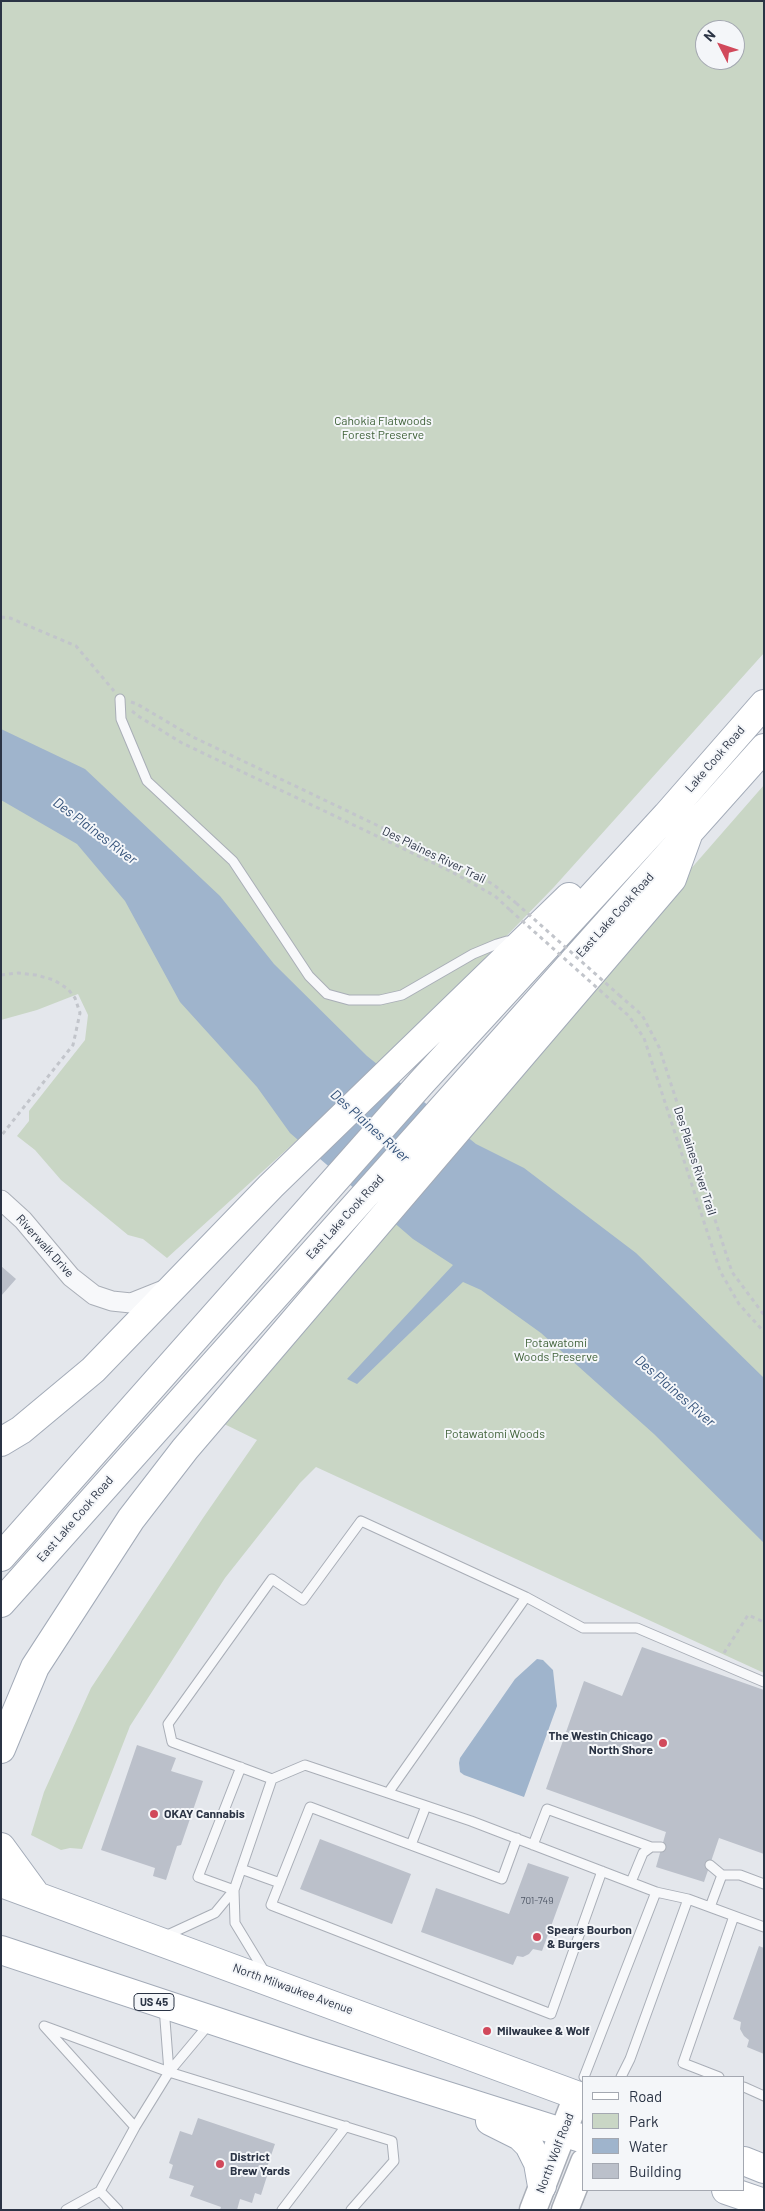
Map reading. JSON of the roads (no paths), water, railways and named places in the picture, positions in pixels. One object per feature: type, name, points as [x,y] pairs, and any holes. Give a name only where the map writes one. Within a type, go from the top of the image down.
[{"type":"main road","name":"Lake Cook Road","points":[[667,814],[764,704]]},
{"type":"main road","points":[[1,1749],[35,1667],[131,1519],[185,1449],[672,879],[689,832],[764,748]]},
{"type":"main road","points":[[1,1442],[21,1430],[92,1370],[296,1162],[636,831],[667,814]]},
{"type":"main road","points":[[1,1557],[421,1084],[667,814]]},
{"type":"main road","name":"East Lake Cook Road","points":[[1,1603],[689,832]]},
{"type":"main road","points":[[1,1847],[36,1895]]},
{"type":"main road","name":"North Milwaukee Avenue","points":[[1,1883],[270,1981],[582,2087]]},
{"type":"main road","name":"US 45","points":[[1,1950],[212,2021],[574,2135]]},
{"type":"main road","name":"North Wolf Road","points":[[538,2198],[574,2135],[582,2087]]},
{"type":"main road","points":[[420,2088],[520,2136],[534,2153],[538,2198]]},
{"type":"main road","points":[[745,2161],[764,2169]]},
{"type":"main road","points":[[565,2210],[582,2167]]},
{"type":"main road","points":[[729,2191],[764,2203]]},
{"type":"street","name":"Riverwalk Drive","points":[[5,1203],[71,1277],[94,1295],[112,1301],[131,1303],[175,1286]]},
{"type":"lane","points":[[120,699],[121,719],[147,781],[233,861],[308,976],[327,994],[349,1000],[380,1000],[402,995],[473,954],[507,941],[521,945]]},
{"type":"lane","points":[[764,1682],[637,1628],[583,1628],[526,1597],[361,1521],[304,1600],[272,1579],[168,1724],[172,1742],[272,1779],[305,1765],[517,1838],[656,1892],[710,1907],[764,1927]]},
{"type":"lane","points":[[388,1793],[526,1597]]},
{"type":"lane","points":[[234,1890],[198,1876],[240,1767]]},
{"type":"lane","points":[[157,1939],[215,1913],[234,1890],[272,1779]]},
{"type":"lane","points":[[411,1845],[426,1806]]},
{"type":"lane","points":[[517,1838],[502,1879],[310,1807],[271,1905],[551,2014],[602,1871]]},
{"type":"lane","points":[[533,1844],[547,1809],[651,1847],[661,1847]]},
{"type":"lane","points":[[631,1882],[643,1853],[651,1847]]},
{"type":"lane","points":[[710,1865],[722,1875],[740,1875],[764,1884]]},
{"type":"lane","points":[[242,1869],[280,1883]]},
{"type":"lane","points":[[710,1907],[722,1875]]},
{"type":"lane","points":[[234,1890],[236,1923],[270,1981]]},
{"type":"lane","points":[[586,2076],[656,1892]]},
{"type":"lane","points":[[622,2076],[630,2059],[688,1900]]},
{"type":"lane","points":[[716,2076],[683,2063],[734,1916]]},
{"type":"lane","points":[[163,2005],[169,2072]]},
{"type":"lane","points":[[66,2210],[100,2191],[135,2126],[169,2072],[212,2021]]},
{"type":"lane","points":[[135,2126],[44,2026],[169,2072],[392,2141],[394,2161],[351,2210]]},
{"type":"lane","points":[[745,2088],[764,2096]]},
{"type":"lane","points":[[282,2210],[346,2126]]},
{"type":"lane","points":[[100,2191],[118,2210]]},
{"type":"water","name":"Des Plaines River","points":[[1,729],[85,769],[220,896],[274,964],[367,1056],[476,1144],[524,1168],[636,1253],[764,1378],[764,1543],[654,1434],[541,1333],[481,1290],[463,1282],[357,1384],[347,1379],[453,1265],[413,1239],[290,1133],[257,1087],[180,1002],[125,901],[77,844],[1,800]]},
{"type":"water","points":[[537,1659],[543,1660],[553,1670],[557,1706],[524,1797],[464,1775],[460,1772],[459,1763],[460,1758],[515,1679]]},
{"type":"place","name":"The Westin Chicago North Shore","points":[[663,1743]]},
{"type":"place","name":"OKAY Cannabis","points":[[154,1814]]},
{"type":"place","name":"Spears Bourbon & Burgers","points":[[537,1937]]},
{"type":"place","name":"Milwaukee & Wolf","points":[[487,2031]]},
{"type":"place","name":"District Brew Yards","points":[[220,2164]]},
{"type":"park label","name":"Cahokia Flatwoods Forest Preserve","points":[[383,428]]},
{"type":"park label","name":"Potawatomi Woods Preserve","points":[[556,1350]]},
{"type":"park label","name":"Potawatomi Woods","points":[[495,1434]]}]
